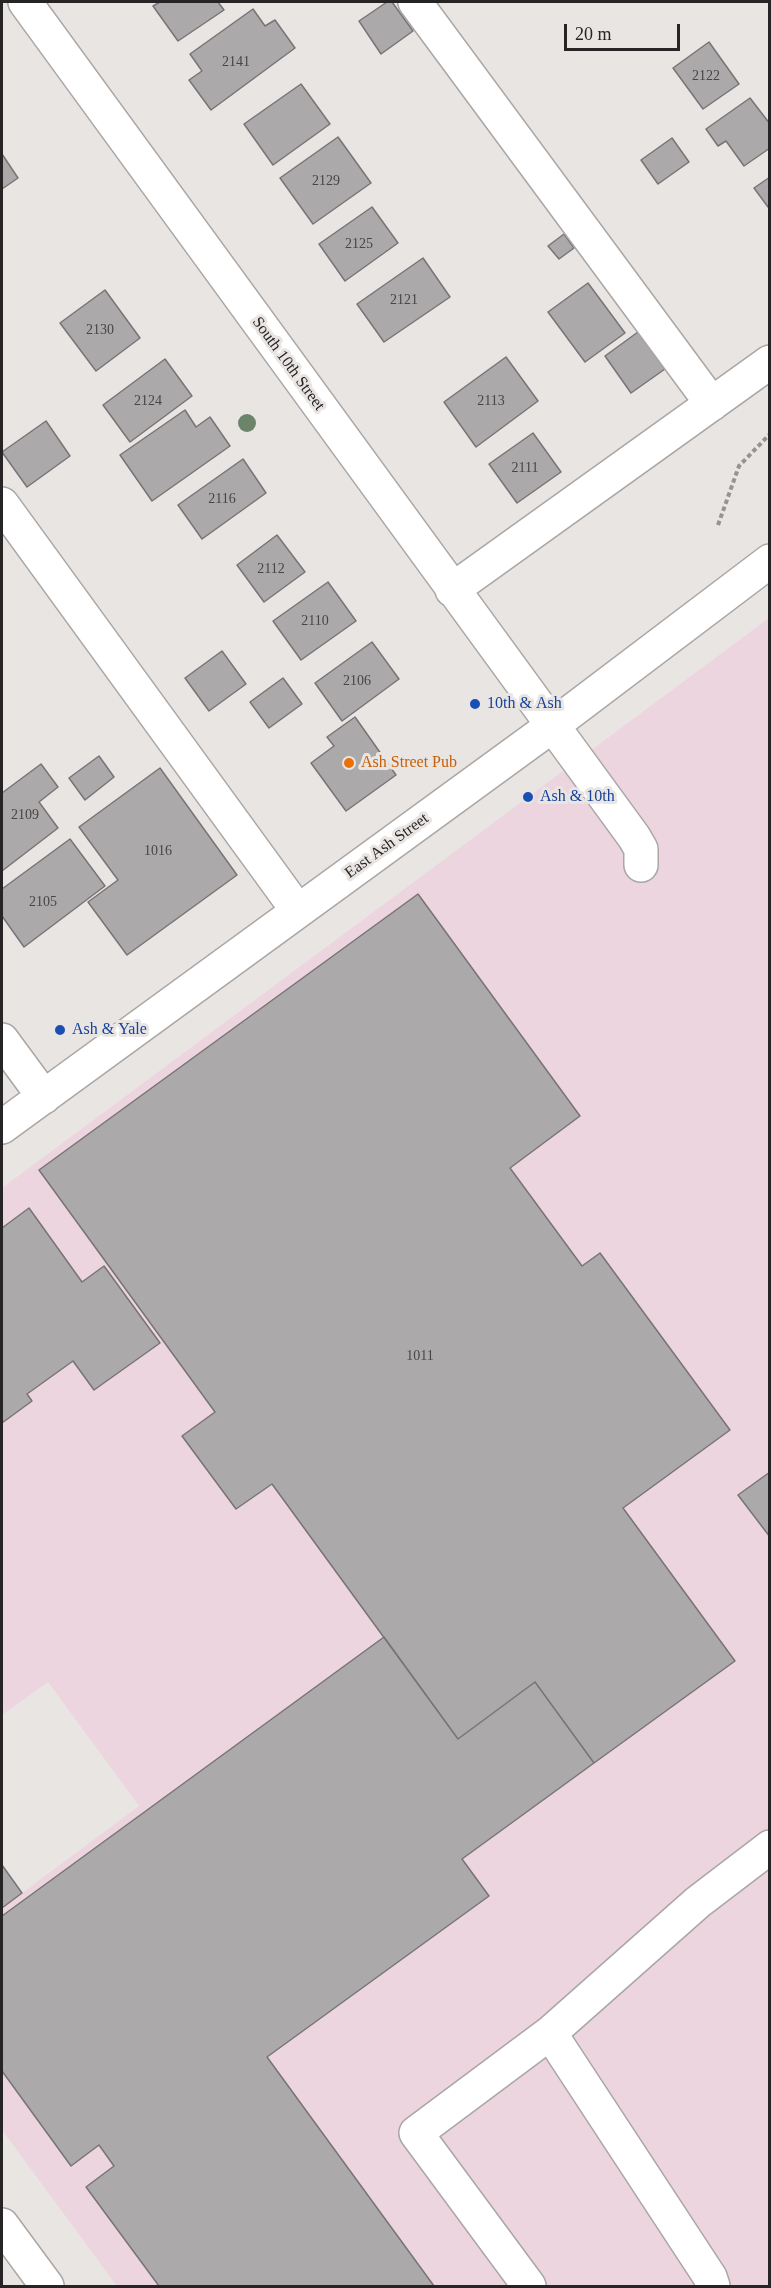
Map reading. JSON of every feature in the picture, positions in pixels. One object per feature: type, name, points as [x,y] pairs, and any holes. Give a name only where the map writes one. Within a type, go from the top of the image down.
[{"type":"street","name":"South 10th Street","points":[[25,2],[642,849],[641,865]]},
{"type":"street","points":[[415,2],[712,404]]},
{"type":"street","points":[[452,590],[770,362]]},
{"type":"street","points":[[2,504],[298,911]]},
{"type":"street","name":"East Ash Street","points":[[2,1127],[552,726],[770,561]]},
{"type":"street","points":[[2,1040],[44,1097]]},
{"type":"street","points":[[529,2286],[416,2133],[550,2033],[698,1902],[770,1847]]},
{"type":"street","points":[[550,2033],[710,2277],[713,2286]]},
{"type":"street","points":[[2,2225],[47,2286]]},
{"type":"path","points":[[718,525],[739,466],[770,434]]},
{"type":"shaded area","points":[[769,618],[769,2286],[117,2286],[2,2130],[2,1908],[139,1806],[48,1682],[2,1715],[2,1188]]},
{"type":"building","points":[[160,2],[218,2],[224,10],[178,41],[153,6]]},
{"type":"building","points":[[387,2],[392,2],[413,31],[381,54],[359,21]]},
{"type":"building","points":[[253,9],[265,26],[275,20],[295,48],[211,110],[189,80],[202,71],[190,54]]},
{"type":"building","points":[[709,42],[739,84],[703,109],[673,68]]},
{"type":"building","points":[[301,84],[330,124],[273,165],[244,124]]},
{"type":"building","points":[[750,98],[770,124],[770,148],[744,166],[726,141],[718,146],[706,129]]},
{"type":"building","points":[[338,137],[371,183],[313,224],[280,178]]},
{"type":"building","points":[[672,138],[689,162],[658,184],[641,160]]},
{"type":"building","points":[[2,154],[18,178],[2,189]]},
{"type":"building","points":[[770,177],[770,206],[768,207],[754,188]]},
{"type":"building","points":[[372,207],[398,243],[345,281],[319,244]]},
{"type":"building","points":[[564,234],[574,248],[559,259],[548,246]]},
{"type":"building","points":[[423,258],[450,297],[384,342],[357,304]]},
{"type":"building","points":[[588,283],[625,333],[585,362],[548,312]]},
{"type":"building","points":[[105,290],[140,338],[96,371],[60,323]]},
{"type":"building","points":[[638,332],[665,369],[631,393],[605,356]]},
{"type":"building","points":[[506,357],[538,401],[476,447],[444,402]]},
{"type":"building","points":[[165,359],[192,396],[130,442],[103,405]]},
{"type":"building","points":[[185,410],[196,427],[210,417],[230,446],[152,501],[120,455]]},
{"type":"building","points":[[46,421],[70,456],[27,487],[2,452]]},
{"type":"building","points":[[533,433],[561,472],[517,503],[489,464]]},
{"type":"building","points":[[243,459],[266,493],[202,539],[178,505]]},
{"type":"building","points":[[277,535],[305,572],[264,602],[237,565]]},
{"type":"building","points":[[328,582],[356,621],[301,660],[273,621]]},
{"type":"building","points":[[372,642],[399,679],[342,721],[315,683]]},
{"type":"building","points":[[222,651],[246,684],[209,711],[185,678]]},
{"type":"building","points":[[283,678],[302,704],[269,728],[250,702]]},
{"type":"building","points":[[355,717],[396,775],[346,811],[311,763],[334,746],[327,737]]},
{"type":"building","points":[[99,756],[114,777],[85,800],[69,778]]},
{"type":"building","points":[[41,764],[58,787],[39,802],[58,828],[2,871],[2,793]]},
{"type":"building","points":[[160,768],[237,875],[127,955],[88,902],[118,880],[79,827]]},
{"type":"building","points":[[70,839],[105,886],[24,947],[2,916],[2,889]]},
{"type":"building","points":[[418,894],[580,1116],[510,1168],[582,1266],[600,1253],[730,1430],[623,1508],[735,1661],[594,1763],[535,1682],[458,1739],[272,1484],[236,1509],[182,1436],[215,1412],[39,1170]]},
{"type":"building","points":[[29,1208],[82,1282],[104,1266],[160,1343],[94,1390],[73,1361],[27,1394],[32,1401],[2,1423],[2,1228]]},
{"type":"building","points":[[770,1472],[770,1537],[738,1495]]},
{"type":"building","points":[[384,1637],[458,1739],[535,1682],[594,1763],[462,1859],[489,1896],[267,2057],[434,2286],[159,2286],[86,2187],[114,2166],[99,2145],[71,2166],[2,2071],[2,1916]]},
{"type":"building","points":[[2,1865],[22,1893],[2,1908]]},
{"type":"place","name":"10th & Ash","points":[[475,704]]},
{"type":"place","name":"Ash Street Pub","points":[[349,763]]},
{"type":"place","name":"Ash & 10th","points":[[528,797]]},
{"type":"place","name":"Ash & Yale","points":[[60,1030]]}]
